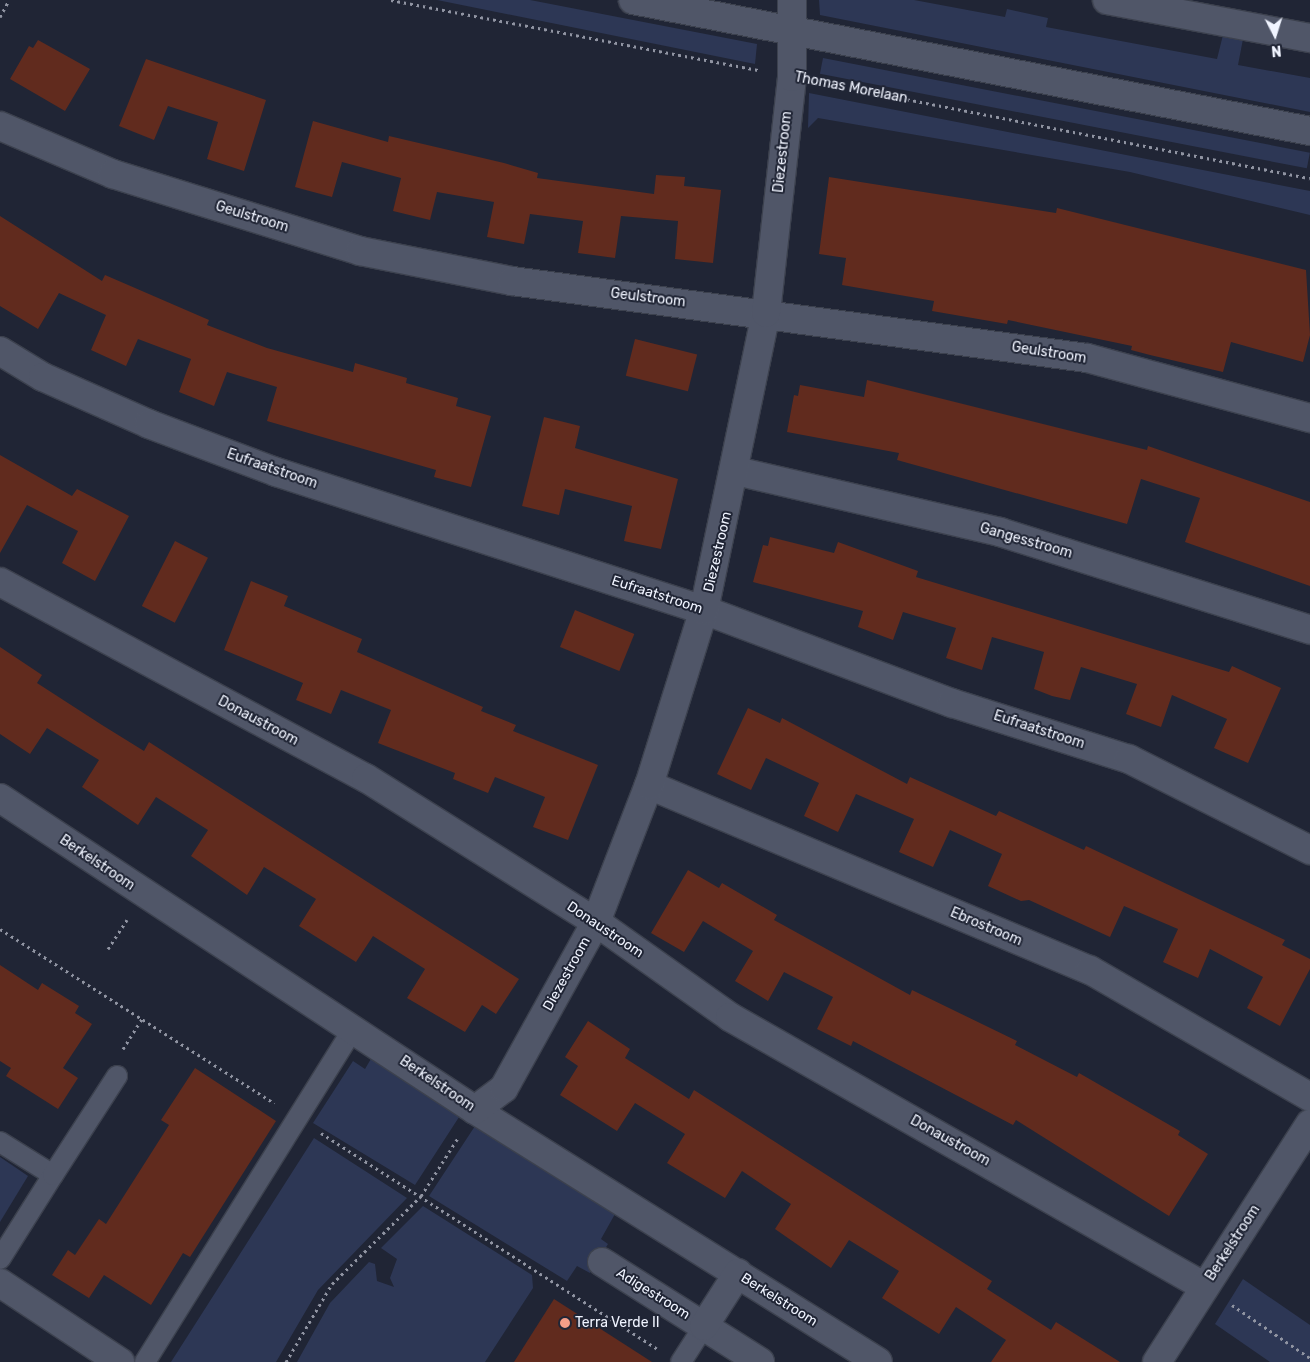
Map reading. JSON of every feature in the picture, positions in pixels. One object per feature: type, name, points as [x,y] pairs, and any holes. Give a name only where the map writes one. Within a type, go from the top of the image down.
[{"type":"street","points":[[632,0],[1310,131]]},
{"type":"street","name":"Diezestroom","points":[[475,1110],[504,1088],[596,922],[649,785],[704,610],[736,471],[766,313],[792,77],[795,31],[792,0]]},
{"type":"street","points":[[1107,0],[1310,38]]},
{"type":"street","name":"Geulstroom","points":[[0,126],[113,174],[360,251],[512,281],[766,313],[1087,358],[1310,418]]},
{"type":"street","name":"Eufraatstroom","points":[[0,351],[43,377],[132,416],[276,472],[704,610],[952,703],[1130,760],[1310,850]]},
{"type":"street","name":"Gangesstroom","points":[[736,471],[1000,532],[1310,630]]},
{"type":"street","name":"Donaustroom","points":[[0,582],[366,778],[596,922],[730,1017],[1205,1287]]},
{"type":"street","name":"Ebrostroom","points":[[649,785],[1090,970],[1310,1097]]},
{"type":"street","name":"Berkelstroom","points":[[0,798],[354,1027],[475,1110],[878,1362]]},
{"type":"street","name":"Berkelstroom","points":[[1157,1362],[1310,1124]]},
{"type":"street","name":"Adigestroom","points":[[602,1262],[760,1362]]},
{"type":"street","name":"Adigestroom","points":[[704,1326],[738,1273]]},
{"type":"street","points":[[0,1283],[120,1362]]},
{"type":"lane","points":[[145,1362],[316,1084],[354,1027]]},
{"type":"lane","points":[[0,1259],[117,1076]]},
{"type":"lane","points":[[0,1142],[53,1175]]},
{"type":"lane","points":[[681,1362],[704,1326]]},
{"type":"path","points":[[0,17],[9,0]]},
{"type":"path","name":"Thomas Morelaan","points":[[391,0],[1310,178]]},
{"type":"path","points":[[0,929],[421,1196],[660,1351]]},
{"type":"path","points":[[125,1043],[142,1020]]},
{"type":"path","points":[[286,1362],[332,1284],[421,1196],[475,1110]]},
{"type":"path","points":[[1205,1287],[1310,1358]]},
{"type":"shaded area","points":[[437,0],[530,0],[757,44],[755,64]]},
{"type":"shaded area","points":[[819,0],[914,0],[1005,17],[1007,9],[1048,18],[1046,27],[1217,59],[1223,35],[1243,39],[1238,65],[1310,78],[1310,112],[820,15]]},
{"type":"shaded area","points":[[823,58],[1310,153],[1307,168],[820,74]]},
{"type":"shaded area","points":[[809,93],[1310,191],[1310,215],[1130,172],[818,118],[808,128]]},
{"type":"shaded area","points":[[372,1057],[461,1114],[415,1185],[313,1123],[353,1061],[365,1069]]},
{"type":"shaded area","points":[[477,1123],[615,1214],[601,1239],[608,1244],[590,1273],[577,1266],[567,1281],[429,1196]]},
{"type":"shaded area","points":[[314,1138],[407,1198],[318,1290],[276,1362],[171,1362]]},
{"type":"shaded area","points":[[0,1157],[28,1176],[0,1222]]},
{"type":"shaded area","points":[[423,1206],[532,1275],[533,1288],[485,1362],[297,1362],[330,1303],[369,1262],[375,1264],[377,1281],[394,1287],[390,1278],[397,1259],[381,1248]]},
{"type":"shaded area","points":[[1243,1279],[1310,1325],[1310,1362],[1270,1362],[1215,1324]]},
{"type":"building","points":[[38,40],[90,69],[65,111],[10,79],[29,46],[33,48]]},
{"type":"building","points":[[146,59],[266,100],[244,171],[207,159],[218,122],[168,106],[154,140],[119,126]]},
{"type":"building","points":[[313,121],[388,142],[389,136],[504,163],[538,173],[537,178],[654,194],[656,175],[685,177],[684,186],[721,190],[713,263],[675,259],[678,221],[621,216],[615,258],[578,253],[583,221],[530,214],[524,244],[487,237],[494,202],[437,192],[430,220],[393,211],[401,178],[342,162],[332,197],[295,187]]},
{"type":"building","points":[[829,177],[1056,213],[1057,208],[1306,270],[1310,335],[1303,362],[1231,342],[1223,372],[1131,350],[1132,346],[1008,320],[1007,324],[932,311],[934,301],[842,285],[846,258],[819,254]]},
{"type":"building","points":[[0,216],[102,281],[105,275],[209,320],[207,325],[267,348],[353,372],[355,363],[407,378],[406,383],[458,398],[456,406],[491,416],[471,487],[434,477],[436,470],[267,421],[277,387],[227,372],[214,406],[179,392],[191,359],[138,339],[126,366],[91,350],[106,315],[59,293],[38,329],[0,306]]},
{"type":"building","points":[[635,339],[697,354],[688,391],[626,376]]},
{"type":"building","points":[[867,380],[1147,450],[1148,446],[1310,502],[1310,586],[1185,542],[1200,498],[1141,479],[1127,524],[897,460],[899,453],[787,432],[794,395],[798,396],[800,385],[864,397]]},
{"type":"building","points":[[544,417],[580,426],[575,448],[678,479],[661,549],[624,541],[632,506],[565,489],[559,515],[522,506]]},
{"type":"building","points":[[0,455],[72,496],[77,489],[129,516],[95,581],[62,563],[78,531],[27,505],[0,553]]},
{"type":"building","points":[[770,537],[834,553],[838,542],[918,571],[916,577],[1229,672],[1232,666],[1281,688],[1248,763],[1214,748],[1227,719],[1172,695],[1161,727],[1126,714],[1137,684],[1081,667],[1070,700],[1052,696],[1034,689],[1044,652],[992,637],[982,670],[946,658],[956,628],[903,612],[893,640],[858,627],[863,611],[753,582],[763,545],[768,546]]},
{"type":"building","points":[[175,541],[208,558],[175,623],[142,606]]},
{"type":"building","points":[[251,581],[288,596],[284,606],[362,639],[357,652],[483,707],[481,711],[516,725],[513,731],[598,765],[568,840],[533,827],[545,797],[495,777],[488,793],[453,779],[455,773],[378,743],[391,710],[341,690],[331,714],[296,700],[303,683],[224,650]]},
{"type":"building","points":[[575,610],[634,634],[619,671],[560,647]]},
{"type":"building","points":[[0,647],[42,675],[37,683],[102,725],[144,751],[149,742],[519,979],[496,1014],[482,1005],[465,1032],[407,998],[425,969],[373,936],[356,962],[299,926],[316,899],[264,867],[247,895],[191,856],[208,830],[156,797],[138,825],[82,787],[99,760],[47,728],[30,754],[0,734]]},
{"type":"building","points":[[748,708],[780,723],[782,718],[907,784],[910,777],[996,816],[999,811],[1084,850],[1086,846],[1285,940],[1282,945],[1310,959],[1310,969],[1280,1026],[1247,1008],[1263,977],[1210,949],[1198,978],[1163,962],[1178,929],[1124,906],[1110,937],[1029,900],[1021,901],[988,886],[1002,854],[950,830],[933,867],[899,852],[914,819],[856,794],[838,832],[804,816],[819,783],[766,758],[751,790],[717,774]]},
{"type":"building","points":[[688,870],[719,888],[722,883],[777,915],[774,920],[910,995],[912,990],[1017,1041],[1015,1045],[1077,1077],[1079,1073],[1180,1131],[1178,1135],[1208,1154],[1169,1216],[1016,1120],[1013,1125],[853,1041],[851,1046],[817,1029],[833,997],[784,972],[768,1001],[735,981],[753,951],[703,921],[684,952],[651,933]]},
{"type":"building","points":[[0,965],[38,990],[42,983],[79,1006],[75,1013],[92,1024],[63,1068],[78,1078],[58,1109],[6,1076],[11,1068],[0,1061]]},
{"type":"building","points":[[588,1021],[630,1049],[625,1058],[689,1099],[694,1090],[992,1281],[987,1289],[1051,1330],[1056,1322],[1120,1362],[991,1362],[1006,1340],[956,1307],[939,1334],[882,1298],[899,1271],[849,1240],[831,1268],[775,1229],[791,1204],[742,1171],[725,1198],[667,1163],[685,1134],[635,1103],[617,1131],[560,1095],[578,1066],[565,1057]]},
{"type":"building","points":[[195,1068],[276,1121],[190,1257],[183,1253],[151,1305],[104,1275],[89,1298],[52,1275],[68,1250],[75,1255],[99,1219],[106,1224],[169,1125],[161,1120]]},
{"type":"building","name":"Terra Verde II","points":[[554,1299],[652,1362],[514,1362]]},
{"type":"place","name":"Terra Verde II","points":[[565,1323]]}]
